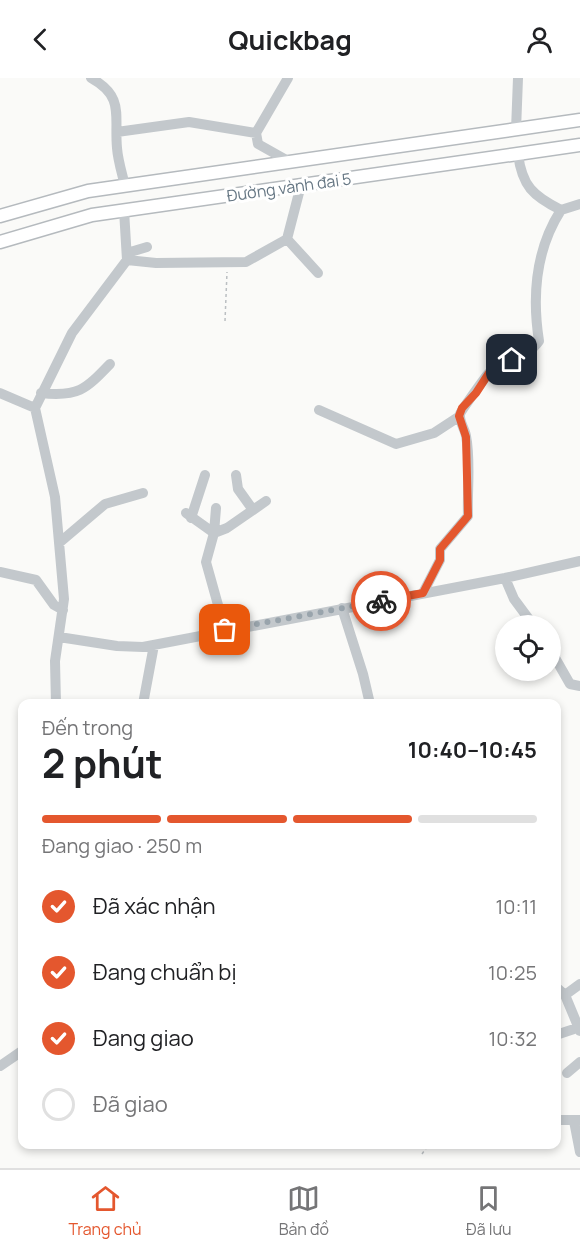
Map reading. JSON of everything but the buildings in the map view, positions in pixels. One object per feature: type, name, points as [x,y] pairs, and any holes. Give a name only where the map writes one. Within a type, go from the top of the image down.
[{"type":"main road","name":"Đường vành đai 5","points":[[0,216],[88,191],[580,120]]},
{"type":"main road","name":"Đường vành đai 5","points":[[0,242],[92,215],[580,145]]},
{"type":"street","points":[[91,78],[109,91],[115,101],[117,151],[125,186]]},
{"type":"street","points":[[288,78],[256,133],[258,144],[290,162]]},
{"type":"street","points":[[516,130],[518,78]]},
{"type":"street","points":[[117,132],[189,122],[256,133]]},
{"type":"street","points":[[518,154],[525,183],[561,210]]},
{"type":"street","points":[[127,256],[246,262],[287,239],[301,185]]},
{"type":"street","points":[[319,410],[396,444],[434,433],[459,416],[462,408],[476,393],[489,373],[500,365],[532,351],[539,341],[535,294],[541,254],[552,224],[561,210],[580,204]]},
{"type":"street","points":[[124,210],[127,256]]},
{"type":"street","points":[[287,239],[318,273]]},
{"type":"street","points":[[56,699],[55,661],[63,610],[59,543],[55,497],[35,408],[77,325],[127,256],[147,247]]},
{"type":"street","points":[[41,393],[66,396],[83,388],[110,364]]},
{"type":"street","points":[[0,393],[35,408]]},
{"type":"street","points":[[423,593],[440,560],[440,549],[468,516],[466,437],[459,416]]},
{"type":"street","points":[[205,475],[189,516],[214,533]]},
{"type":"street","points":[[236,475],[238,489],[253,510]]},
{"type":"street","points":[[59,543],[105,504],[143,493]]},
{"type":"street","points":[[214,533],[227,528],[266,501]]},
{"type":"street","points":[[216,508],[214,533],[206,562],[225,630]]},
{"type":"street","points":[[59,637],[130,647],[154,645],[506,578],[580,561]]},
{"type":"street","points":[[0,572],[36,580],[54,604],[63,610]]},
{"type":"street","points":[[506,578],[514,599],[526,615]]},
{"type":"street","points":[[342,608],[363,674],[368,699]]},
{"type":"street","points":[[144,699],[154,645]]},
{"type":"street","points":[[561,668],[570,684],[580,686]]},
{"type":"street","points":[[565,995],[580,984]]},
{"type":"street","points":[[561,991],[565,995],[579,1029],[561,1034]]},
{"type":"street","points":[[2,1061],[18,1053]]},
{"type":"street","points":[[567,1073],[580,1062]]},
{"type":"street","points":[[561,1120],[577,1121],[580,1152]]},
{"type":"path","points":[[225,321],[228,262]]},
{"type":"path","points":[[422,1154],[426,1149]]},
{"type":"way so far","points":[[225,630],[381,601]]},
{"type":"route","points":[[381,601],[423,593],[440,560],[440,549],[446,539],[464,523],[468,516],[466,437],[459,416],[462,408],[476,393],[489,373],[512,360]]}]
